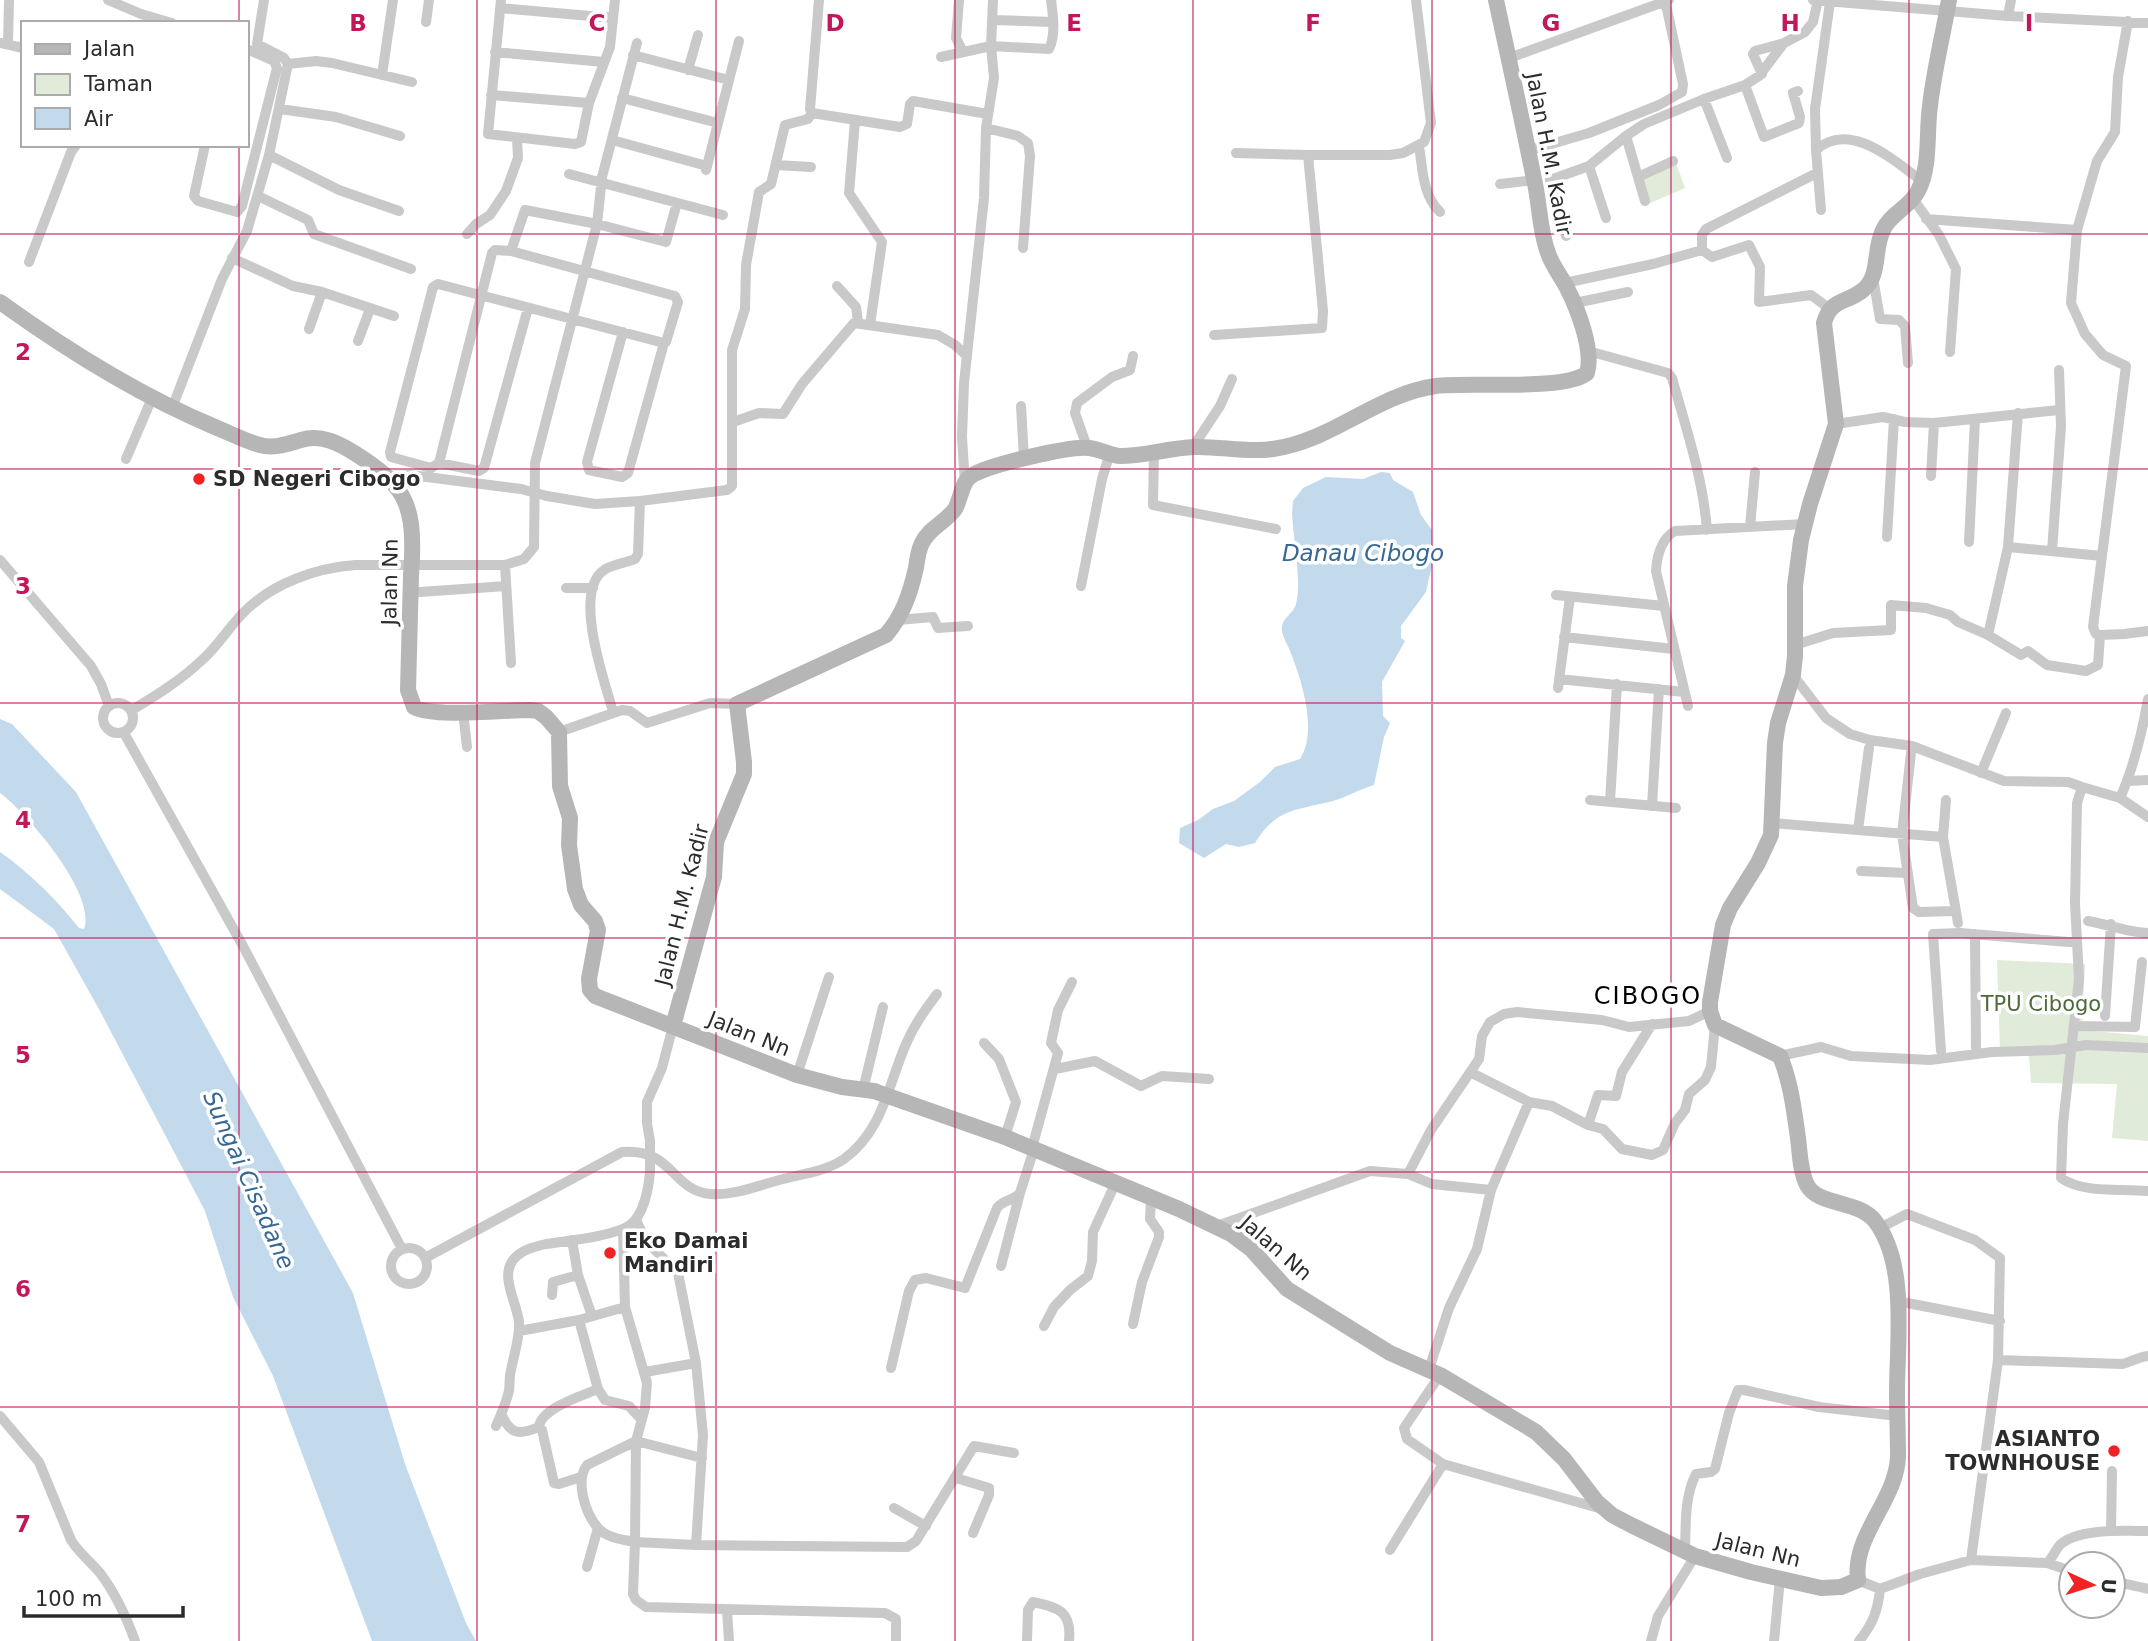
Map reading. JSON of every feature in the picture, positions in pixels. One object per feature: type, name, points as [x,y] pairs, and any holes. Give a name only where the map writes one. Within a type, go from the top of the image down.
[{"type":"street","points":[[9,0],[4,43],[21,47]]},
{"type":"street","points":[[108,0],[139,18],[159,21]]},
{"type":"street","points":[[251,46],[264,0]]},
{"type":"street","points":[[382,75],[393,0]]},
{"type":"street","points":[[426,22],[429,0]]},
{"type":"street","points":[[613,18],[501,4],[488,134],[578,144],[612,36],[615,0]]},
{"type":"street","points":[[812,113],[810,109],[818,0]]},
{"type":"street","points":[[959,0],[956,38],[963,52]]},
{"type":"street","points":[[965,484],[962,437],[967,356],[984,198],[986,128],[994,78],[991,46],[993,0]]},
{"type":"street","points":[[941,57],[991,46],[1049,49],[1052,45],[1053,22],[1051,0]]},
{"type":"street","points":[[1236,153],[1390,155],[1403,153],[1424,142],[1431,123],[1416,0]]},
{"type":"street","name":"Jalan H.M. Kadir","points":[[1496,0],[1527,151],[1542,180],[1541,228],[1548,254],[1575,303],[1588,351]]},
{"type":"street","points":[[1508,58],[1666,0],[1683,84],[1682,92],[1659,105],[1589,133],[1527,151]]},
{"type":"street","points":[[2008,16],[2011,0]]},
{"type":"street","points":[[1820,1],[1948,6],[2008,16],[2148,23]]},
{"type":"street","points":[[1762,74],[1755,51],[1784,43],[1805,32],[1820,1]]},
{"type":"street","points":[[1820,1],[1815,109],[1821,210]]},
{"type":"street","points":[[1908,363],[1905,326],[1899,320],[1880,319],[1873,277],[1886,224],[1913,199],[1922,181],[1930,106],[1948,6]]},
{"type":"street","points":[[993,20],[1053,22]]},
{"type":"street","points":[[2128,21],[2118,77],[2115,132],[2097,161],[2077,230],[2071,303],[2085,334],[2103,355],[2126,366],[2092,627],[2096,634],[2100,635],[2148,631]]},
{"type":"street","points":[[688,70],[698,35]]},
{"type":"street","points":[[612,140],[707,168],[739,41]]},
{"type":"street","points":[[132,710],[175,684],[202,660],[244,612],[282,584],[332,567],[355,565],[505,565],[524,559],[534,547],[535,463],[586,272],[597,224],[602,183],[637,43]]},
{"type":"street","points":[[1500,184],[1542,180],[1589,166],[1626,135],[1654,120],[1704,99],[1745,86],[1762,74],[1784,43]]},
{"type":"street","points":[[172,408],[232,258],[247,231],[280,109],[288,64],[284,58],[251,46]]},
{"type":"street","points":[[205,147],[194,196],[198,201],[237,212],[242,206],[277,68],[274,61],[251,46]]},
{"type":"street","points":[[495,52],[604,62]]},
{"type":"street","points":[[633,55],[729,80]]},
{"type":"street","points":[[288,64],[316,61],[332,63],[412,82]]},
{"type":"street","points":[[1745,86],[1764,137],[1799,123],[1800,117],[1793,93],[1798,92]]},
{"type":"street","points":[[491,95],[589,103]]},
{"type":"street","points":[[622,98],[718,123]]},
{"type":"street","points":[[1704,99],[1727,158]]},
{"type":"street","points":[[812,113],[905,126],[913,101],[988,114]]},
{"type":"street","points":[[280,109],[337,117],[400,136]]},
{"type":"street","points":[[386,476],[411,475],[521,489],[595,504],[730,489],[734,482],[733,342],[745,309],[746,265],[759,192],[770,186],[785,125],[807,120],[812,113]]},
{"type":"street","points":[[855,121],[849,193],[882,242],[870,325]]},
{"type":"street","points":[[986,128],[1018,136],[1028,143],[1030,156],[1023,248]]},
{"type":"street","points":[[1626,135],[1644,201]]},
{"type":"street","points":[[467,233],[480,220],[490,215],[506,191],[518,158],[517,138]]},
{"type":"street","points":[[1816,150],[1835,138],[1869,145],[1922,181]]},
{"type":"street","points":[[1419,146],[1426,193],[1429,201],[1440,212]]},
{"type":"street","points":[[29,262],[75,147]]},
{"type":"street","points":[[269,155],[339,190],[399,211]]},
{"type":"street","points":[[1214,335],[1321,329],[1324,326],[1308,155]]},
{"type":"street","points":[[1638,177],[1674,161]]},
{"type":"street","points":[[776,164],[811,167]]},
{"type":"street","points":[[1589,166],[1606,219]]},
{"type":"street","points":[[1702,250],[1702,235],[1706,229],[1817,173]]},
{"type":"street","points":[[569,174],[723,215]]},
{"type":"street","points":[[1542,180],[1566,236]]},
{"type":"street","points":[[258,196],[308,220],[314,234],[411,269]]},
{"type":"street","points":[[1913,199],[1938,235],[1956,270],[1950,352]]},
{"type":"street","points":[[511,251],[525,210],[597,224],[666,242],[677,203]]},
{"type":"street","points":[[1926,219],[2077,230]]},
{"type":"street","points":[[1702,250],[1712,257],[1749,245],[1760,267],[1759,302],[1811,295],[1830,309]]},
{"type":"street","points":[[439,463],[492,253],[499,249],[511,251],[675,296],[678,302],[628,473],[622,478],[589,470],[587,462],[623,332]]},
{"type":"street","points":[[1565,283],[1653,264],[1702,250]]},
{"type":"street","points":[[232,258],[293,286],[322,292],[394,316]]},
{"type":"street","points":[[1470,1072],[1529,1102],[1552,1106],[1588,1125],[1603,1129],[1622,1149],[1652,1155],[1663,1150],[1675,1123],[1685,1110],[1689,1094],[1705,1080],[1711,1067],[1713,1018],[1724,925],[1730,908],[1766,847],[1772,823],[1775,743],[1778,723],[1793,675],[1795,586],[1805,524],[1836,424],[1825,323],[1835,303],[1862,290],[1873,277]]},
{"type":"street","points":[[528,308],[484,468],[479,471],[439,463],[431,468],[391,457],[390,452],[433,287],[438,284],[664,343]]},
{"type":"street","points":[[837,286],[856,307],[858,323]]},
{"type":"street","points":[[309,329],[322,292]]},
{"type":"street","points":[[1575,303],[1628,292]]},
{"type":"street","name":"Jalan Nn","points":[[0,303],[91,365],[172,408],[260,445],[278,446],[303,439],[332,440],[357,454],[386,476],[400,491],[409,507],[413,532],[408,690],[410,699],[420,711],[538,711],[559,732],[560,786],[570,818],[569,845],[575,889],[581,905],[595,921],[598,930],[589,979],[590,990],[601,999],[797,1075],[869,1091],[1005,1137],[1217,1226],[1251,1249],[1287,1289],[1390,1353],[1434,1372],[1536,1432],[1564,1459],[1605,1510],[1631,1525],[1690,1553],[1780,1579],[1821,1588],[1841,1587],[1858,1580]]},
{"type":"street","points":[[358,341],[370,309]]},
{"type":"street","points":[[733,422],[759,413],[783,414],[802,384],[850,325],[858,323],[938,335],[967,356]]},
{"type":"street","points":[[559,732],[612,712],[630,711],[647,723],[710,703],[737,704],[886,635],[906,604],[921,544],[934,527],[952,512],[971,476],[1024,458],[1087,447],[1119,456],[1193,447],[1260,450],[1289,446],[1334,430],[1377,406],[1422,388],[1577,380],[1587,373],[1590,361],[1588,351],[1668,373],[1672,379],[1699,473],[1707,530]]},
{"type":"street","points":[[1087,447],[1075,412],[1077,403],[1112,377],[1130,369],[1133,356]]},
{"type":"street","points":[[2052,551],[2061,426],[2059,370]]},
{"type":"street","points":[[1193,447],[1220,406],[1232,379]]},
{"type":"street","points":[[126,458],[152,398]]},
{"type":"street","points":[[1021,406],[1024,458]]},
{"type":"street","points":[[1836,424],[1877,417],[1934,423],[2059,410]]},
{"type":"street","points":[[1988,635],[2008,547],[2018,413]]},
{"type":"street","points":[[1886,537],[1894,419]]},
{"type":"street","points":[[1969,542],[1975,420]]},
{"type":"street","points":[[1931,476],[1934,423]]},
{"type":"street","points":[[1154,452],[1153,505],[1276,528]]},
{"type":"street","points":[[1081,586],[1084,558],[1110,453]]},
{"type":"street","points":[[1750,527],[1755,472]]},
{"type":"street","points":[[612,712],[591,624],[593,588],[602,570],[635,559],[638,554],[640,501]]},
{"type":"street","points":[[1688,706],[1657,571],[1658,555],[1665,540],[1675,531],[1805,524]]},
{"type":"street","points":[[2008,547],[2102,556]]},
{"type":"street","points":[[0,560],[91,666],[109,706]]},
{"type":"street","points":[[505,565],[512,663]]},
{"type":"street","points":[[420,592],[506,586]]},
{"type":"street","points":[[566,588],[593,588]]},
{"type":"street","points":[[1556,595],[1664,606]]},
{"type":"street","points":[[1570,597],[1558,684],[1617,684],[1684,692]]},
{"type":"street","points":[[1795,645],[1833,633],[1891,630],[1891,606],[1926,608],[1950,615],[1958,622],[1988,635],[2021,655],[2028,651],[2047,665],[2086,671],[2098,665],[2100,635]]},
{"type":"street","points":[[898,620],[933,617],[938,628],[968,626]]},
{"type":"street","points":[[1564,638],[1674,649]]},
{"type":"street","points":[[1793,675],[1826,718],[1840,729],[1870,740],[1912,746],[2004,781],[2068,782],[2120,798],[2148,817]]},
{"type":"street","points":[[1610,802],[1617,684]]},
{"type":"street","points":[[1652,806],[1659,689]]},
{"type":"street","points":[[2120,798],[2141,737],[2148,699]]},
{"type":"street","points":[[116,702],[124,703],[132,710],[133,724],[124,733],[113,733],[106,728],[104,712],[109,706],[116,702]]},
{"type":"street","name":"Jalan H.M. Kadir","points":[[673,1026],[714,877],[716,842],[744,775],[737,704]]},
{"type":"street","points":[[463,712],[467,747]]},
{"type":"street","points":[[1982,773],[2006,713]]},
{"type":"street","points":[[124,733],[243,946],[402,1249]]},
{"type":"street","points":[[1858,830],[1869,748]]},
{"type":"street","points":[[1911,753],[1902,834],[1913,908],[1916,912],[1955,911]]},
{"type":"street","points":[[2127,781],[2148,780]]},
{"type":"street","points":[[2081,787],[2076,822],[2079,979],[2063,1124],[2061,1178],[2069,1184],[2148,1191]]},
{"type":"street","points":[[1590,800],[1676,808]]},
{"type":"street","points":[[1945,800],[1943,836],[1958,923]]},
{"type":"street","points":[[1772,823],[1943,836]]},
{"type":"street","points":[[1861,871],[1906,873]]},
{"type":"street","points":[[2088,921],[2148,933]]},
{"type":"street","points":[[2105,1016],[2111,925]]},
{"type":"street","points":[[1941,1051],[1933,934],[2077,941]]},
{"type":"street","points":[[1975,934],[1976,1048]]},
{"type":"street","points":[[2075,1026],[2136,1027],[2142,962]]},
{"type":"street","points":[[797,1075],[829,977]]},
{"type":"street","points":[[1001,1266],[1055,1069],[1058,1053],[1051,1043],[1058,1010],[1072,982]]},
{"type":"street","points":[[425,1258],[622,1152],[645,1153],[660,1159],[693,1189],[708,1194],[729,1194],[826,1168],[842,1161],[874,1128],[914,1026],[937,994]]},
{"type":"street","points":[[869,1091],[883,1007]]},
{"type":"street","points":[[1408,1174],[1431,1130],[1479,1059],[1482,1036],[1490,1022],[1504,1014],[1517,1012],[1602,1020],[1629,1027],[1713,1018],[1780,1056],[1821,1047],[1851,1056],[1930,1060],[2086,1045],[2148,1048]]},
{"type":"street","points":[[1588,1125],[1598,1095],[1616,1096],[1622,1072],[1652,1024]]},
{"type":"street","points":[[496,1426],[509,1391],[519,1331],[517,1306],[508,1281],[510,1264],[522,1252],[534,1247],[623,1229],[636,1220],[649,1182],[647,1102],[662,1068],[673,1026]]},
{"type":"street","points":[[984,1043],[999,1059],[1016,1102],[1005,1137]]},
{"type":"street","points":[[1780,1056],[1793,1102],[1801,1166],[1806,1184],[1819,1196],[1866,1212],[1880,1228],[1895,1273],[1898,1416],[1895,1474],[1862,1546],[1858,1580],[1880,1589],[1920,1574],[1971,1560],[2047,1563],[2057,1566]]},
{"type":"street","points":[[1055,1069],[1095,1061],[1142,1086],[1162,1076],[1209,1079]]},
{"type":"street","points":[[1529,1102],[1491,1190],[1477,1249],[1449,1308],[1434,1372],[1404,1428],[1407,1439],[1443,1464],[1605,1510]]},
{"type":"street","points":[[1217,1226],[1370,1171],[1408,1174],[1432,1184],[1491,1190]]},
{"type":"street","points":[[1044,1326],[1061,1299],[1088,1276],[1092,1261],[1093,1232],[1115,1184]]},
{"type":"street","points":[[891,1368],[909,1291],[915,1280],[926,1278],[965,1288],[997,1208],[1020,1194]]},
{"type":"street","points":[[1133,1324],[1142,1282],[1159,1237],[1159,1232],[1150,1219],[1151,1198]]},
{"type":"street","points":[[1880,1228],[1907,1214],[1975,1240],[2000,1258],[1998,1360],[1971,1560]]},
{"type":"street","points":[[636,1220],[646,1241],[678,1273],[696,1363],[703,1427],[695,1545]]},
{"type":"street","points":[[623,1229],[625,1307],[645,1372],[647,1393],[636,1441],[633,1594],[646,1607],[885,1613],[895,1619],[896,1641]]},
{"type":"street","points":[[572,1240],[578,1275],[592,1316]]},
{"type":"street","points":[[402,1249],[415,1249],[425,1258],[428,1267],[425,1276],[417,1282],[408,1284],[399,1281],[393,1274],[391,1265],[394,1256],[402,1249]]},
{"type":"street","points":[[552,1295],[553,1282],[578,1275]]},
{"type":"street","points":[[1897,1301],[2000,1321]]},
{"type":"street","points":[[519,1331],[579,1320],[625,1307]]},
{"type":"street","points":[[579,1320],[598,1390],[605,1400],[629,1406],[641,1419]]},
{"type":"street","points":[[1998,1360],[2122,1364],[2148,1356]]},
{"type":"street","points":[[645,1372],[696,1363]]},
{"type":"street","points":[[502,1415],[506,1426],[518,1433],[525,1433],[539,1427],[542,1418],[555,1408],[598,1390]]},
{"type":"street","points":[[1651,1641],[1658,1616],[1690,1553],[1688,1500],[1692,1483],[1696,1474],[1715,1469],[1731,1405],[1738,1390],[1819,1407],[1898,1416]]},
{"type":"street","points":[[0,1416],[39,1462],[71,1540],[99,1572],[121,1605],[135,1641]]},
{"type":"street","points":[[539,1427],[542,1430],[554,1483],[581,1477]]},
{"type":"street","points":[[702,1458],[636,1441],[587,1465],[581,1477],[584,1498],[598,1528],[611,1536],[635,1542],[907,1547],[916,1541],[926,1526],[974,1446],[1014,1453]]},
{"type":"street","points":[[1390,1550],[1443,1464]]},
{"type":"street","points":[[2111,1531],[2112,1471]]},
{"type":"street","points":[[956,1478],[989,1488],[989,1495],[973,1533]]},
{"type":"street","points":[[894,1508],[926,1526]]},
{"type":"street","points":[[587,1567],[598,1528]]},
{"type":"street","points":[[2047,1563],[2060,1545],[2077,1536],[2111,1531],[2148,1531]]},
{"type":"street","points":[[1774,1641],[1780,1579]]},
{"type":"street","points":[[2127,1584],[2148,1589]]},
{"type":"street","points":[[1859,1641],[1875,1617],[1880,1589]]},
{"type":"street","points":[[1027,1641],[1028,1609],[1033,1602],[1065,1614],[1070,1622],[1069,1641]]},
{"type":"street","points":[[727,1610],[729,1641]]},
{"type":"green space","points":[[1676,163],[1685,188],[1648,204],[1642,179]]},
{"type":"green space","name":"TPU Cibogo","points":[[1997,960],[2085,964],[2082,1030],[2148,1036],[2148,1141],[2112,1138],[2117,1084],[2031,1083],[2028,1046],[2000,1050]]},
{"type":"water","name":"Danau Cibogo","points":[[1381,472],[1390,473],[1393,480],[1413,492],[1421,515],[1432,530],[1433,560],[1426,592],[1401,626],[1401,638],[1405,641],[1382,682],[1383,716],[1390,723],[1384,737],[1374,785],[1333,801],[1289,812],[1271,823],[1255,843],[1239,847],[1226,844],[1204,858],[1179,843],[1180,828],[1213,809],[1234,801],[1275,767],[1300,759],[1305,748],[1308,735],[1306,706],[1299,677],[1282,631],[1283,622],[1294,608],[1298,595],[1293,501],[1303,488],[1326,477],[1363,479]]},
{"type":"water","name":"Sungai Cisadane","points":[[0,719],[12,724],[76,792],[353,1293],[405,1464],[466,1623],[476,1641],[372,1641],[273,1376],[233,1297],[205,1211],[54,929],[0,889],[0,852],[52,897],[79,928],[84,929],[85,914],[70,876],[42,836],[0,793]]},
{"type":"place","name":"SD Negeri Cibogo","points":[[199,479]]},
{"type":"place","name":"Eko Damai Mandiri","points":[[610,1253]]},
{"type":"place","name":"ASIANTO TOWNHOUSE","points":[[2114,1451]]},
{"type":"district","name":"CIBOGO","points":[[1648,996]]}]
